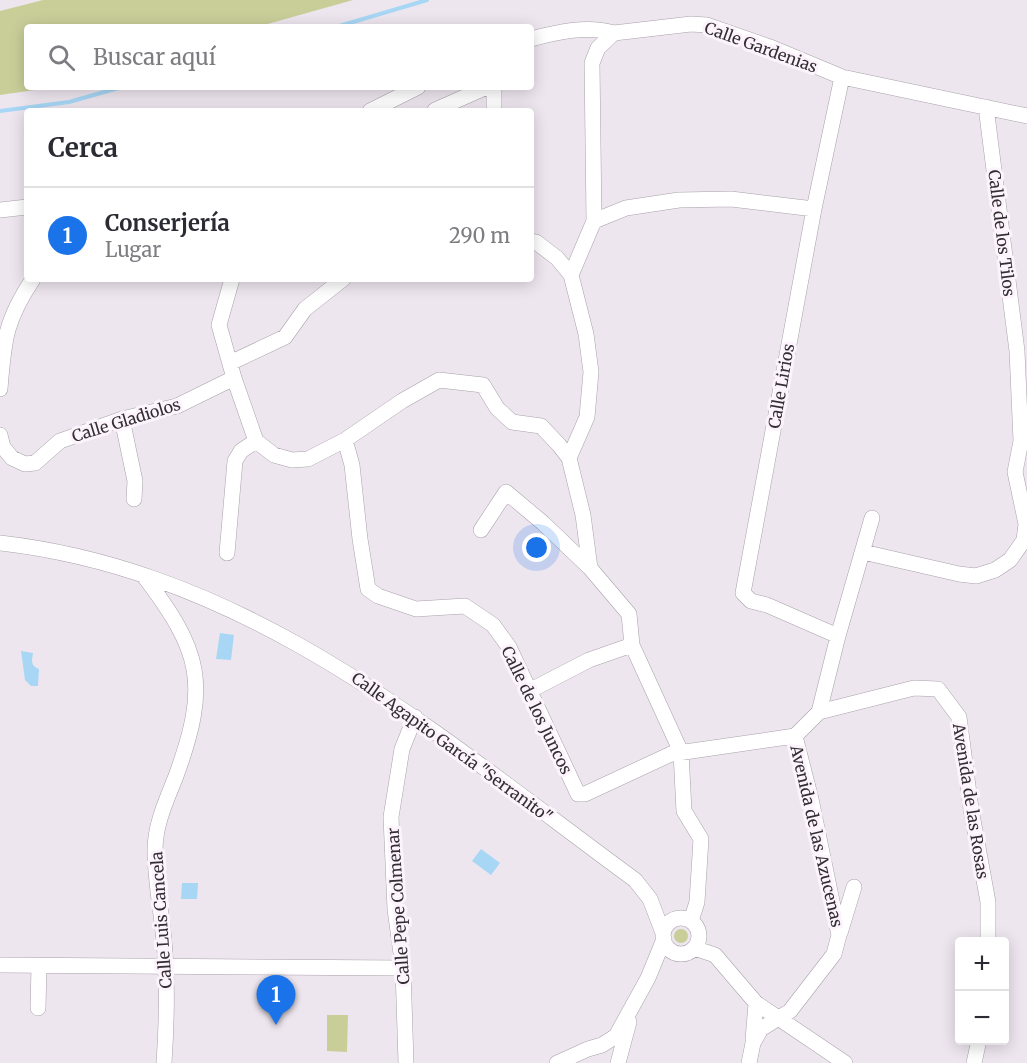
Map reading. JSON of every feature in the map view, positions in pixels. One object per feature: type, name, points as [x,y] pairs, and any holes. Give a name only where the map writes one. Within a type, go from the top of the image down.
[{"type":"street","name":"Calle Gardenias","points":[[534,39],[599,29],[614,33],[690,24],[706,25],[770,46],[842,77],[1027,116]]},
{"type":"street","points":[[571,275],[594,221],[592,63],[598,48],[614,33]]},
{"type":"street","name":"Calle Lirios","points":[[838,636],[767,605],[751,601],[743,592],[814,208],[842,77]]},
{"type":"street","points":[[376,108],[412,90]]},
{"type":"street","points":[[440,108],[480,90]]},
{"type":"street","points":[[494,90],[494,108]]},
{"type":"street","name":"Calle de los Tilos","points":[[863,552],[976,576],[995,570],[1010,560],[1024,540],[1026,524],[1015,472],[1021,441],[1017,351],[986,107]]},
{"type":"street","points":[[594,221],[626,208],[679,200],[731,199],[814,208]]},
{"type":"street","points":[[0,210],[24,207]]},
{"type":"street","points":[[534,242],[557,258],[571,275],[586,334],[591,372],[587,417],[569,458]]},
{"type":"street","points":[[0,389],[4,339],[10,319],[31,282]]},
{"type":"street","points":[[230,282],[219,325],[256,441],[274,455],[292,460],[308,459],[345,440],[402,401],[439,380],[483,385],[497,408],[512,422],[541,426],[569,458],[583,515],[590,568]]},
{"type":"street","name":"Calle Gladiolos","points":[[0,435],[3,447],[12,458],[25,464],[35,463],[60,441],[122,419],[177,406],[285,337],[304,309],[339,282]]},
{"type":"street","points":[[122,419],[135,481],[134,499]]},
{"type":"street","name":"Calle de los Juncos","points":[[345,440],[352,465],[368,589],[378,596],[416,609],[465,606],[493,625],[509,647],[578,794],[585,794],[671,754],[681,752]]},
{"type":"street","points":[[227,553],[235,461],[241,451],[256,441]]},
{"type":"street","points":[[481,530],[506,492],[543,523],[590,568],[629,614],[632,645],[681,752],[684,811],[701,839],[697,902],[685,920],[669,924],[648,978],[616,1036],[602,1045],[557,1063]]},
{"type":"street","points":[[681,752],[795,736],[819,712],[872,518]]},
{"type":"street","name":"Calle Agapito García \"Serranito\"","points":[[0,543],[75,556],[143,575],[181,588],[275,630],[346,670],[415,717],[635,880],[663,911],[685,920]]},
{"type":"street","name":"Calle Luis Cancela","points":[[143,575],[169,610],[185,638],[192,656],[196,695],[189,737],[160,818],[155,847],[156,882],[166,967],[164,1063]]},
{"type":"street","points":[[169,610],[170,597],[181,588]]},
{"type":"street","points":[[529,691],[589,660],[632,645]]},
{"type":"street","name":"Avenida de las Rosas","points":[[819,712],[914,688],[938,689],[959,717],[971,808],[988,902],[988,937]]},
{"type":"street","name":"Calle Pepe Colmenar","points":[[406,1063],[403,968],[396,909],[391,817],[402,749],[415,717]]},
{"type":"street","name":"Avenida de las Azucenas","points":[[795,736],[811,799],[839,935]]},
{"type":"street","name":"Avenida de las Azucenas","points":[[753,1043],[761,1029],[790,1011],[834,954],[854,887]]},
{"type":"street","name":"Calle Agapito García \"Serranito\"","points":[[650,899],[664,936]]},
{"type":"street","points":[[648,978],[667,961],[689,951],[697,944],[697,929],[685,920]]},
{"type":"street","points":[[664,936],[670,950],[715,954],[756,1003],[845,1063]]},
{"type":"street","points":[[0,965],[403,968]]},
{"type":"street","points":[[38,1008],[39,966]]},
{"type":"street","points":[[749,1063],[756,1003]]},
{"type":"street","points":[[602,1045],[619,1062],[632,1008]]},
{"type":"street","points":[[974,1063],[978,1045]]},
{"type":"green space","points":[[43,0],[353,0],[268,24],[24,24],[24,90],[35,90],[0,95],[0,11]]},
{"type":"green space","points":[[678,929],[684,929],[688,936],[684,943],[678,943],[674,939],[674,933]]},
{"type":"green space","points":[[327,1015],[348,1015],[347,1052],[327,1051]]},
{"type":"water","points":[[220,633],[234,635],[231,660],[216,659]]},
{"type":"water","points":[[21,651],[33,653],[33,664],[39,669],[38,686],[31,686],[25,680]]},
{"type":"water","points":[[481,849],[500,863],[491,875],[472,861]]},
{"type":"water","points":[[182,883],[198,883],[197,899],[181,899]]},
{"type":"waterway","points":[[346,24],[427,0]]},
{"type":"waterway","points":[[0,111],[69,102],[111,90]]},
{"type":"place","name":"Conserjería","points":[[276,1025]]}]
